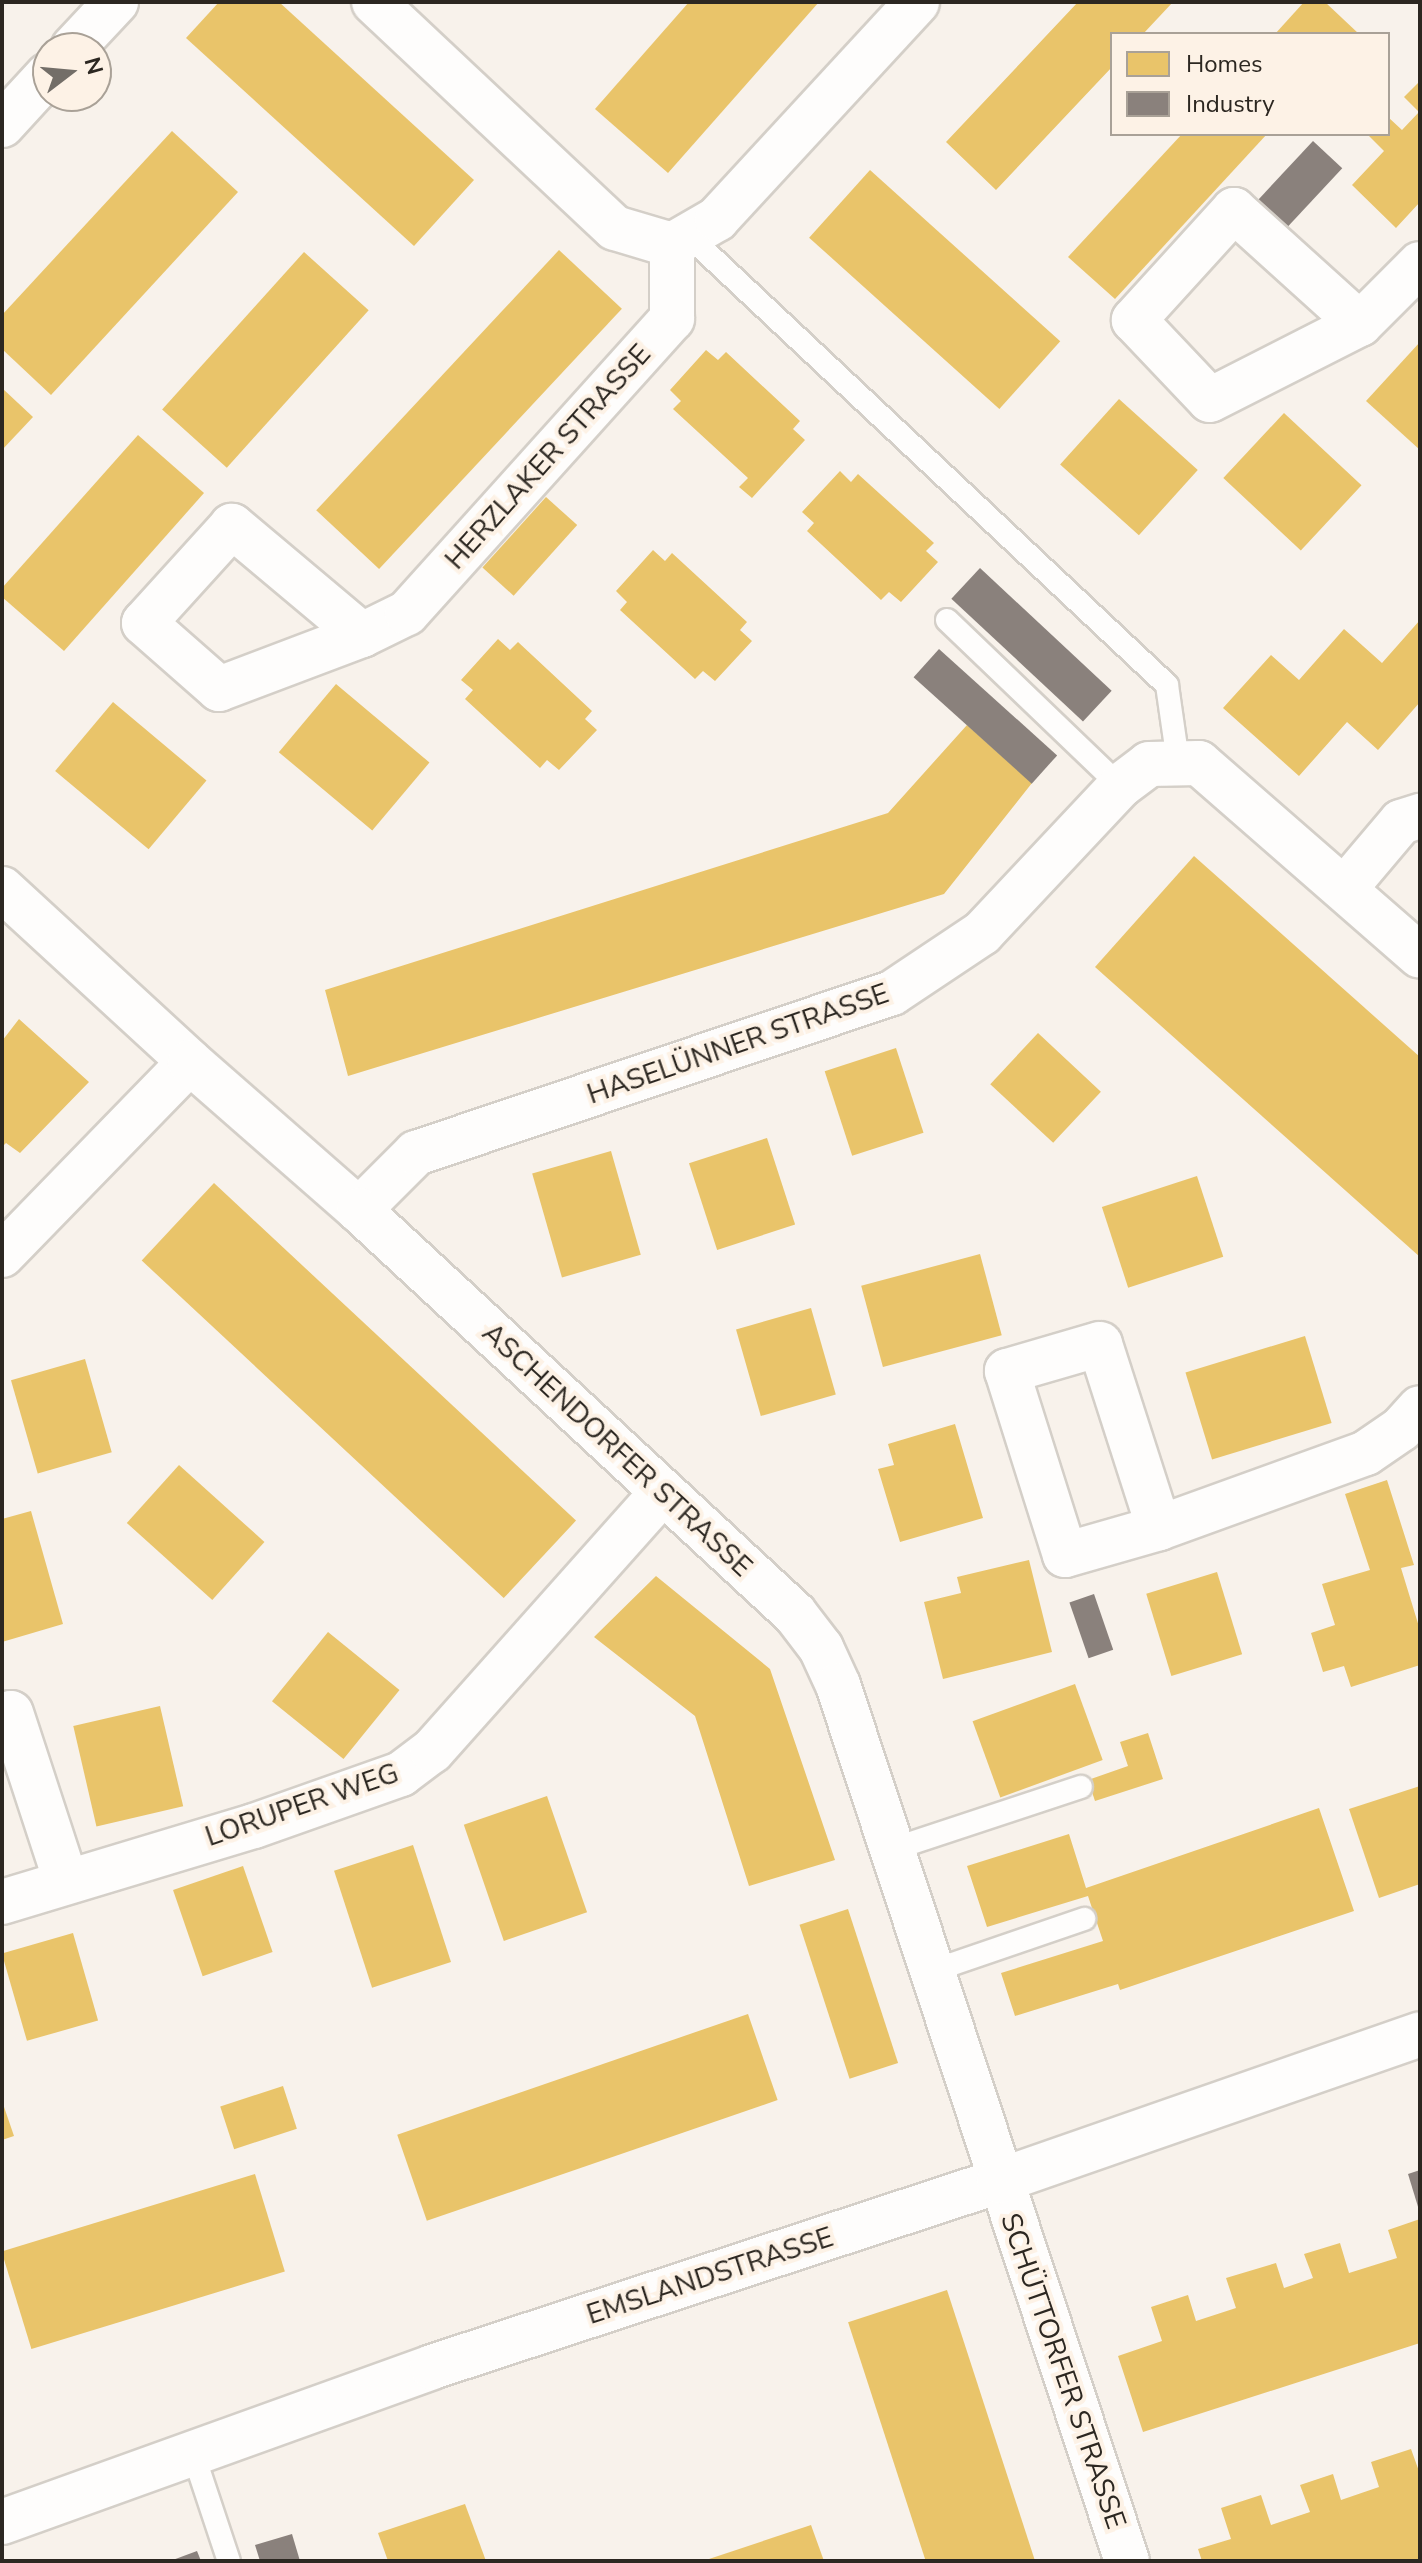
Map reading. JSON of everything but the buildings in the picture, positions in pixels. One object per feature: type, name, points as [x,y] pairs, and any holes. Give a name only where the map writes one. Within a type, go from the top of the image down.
[{"type":"street","points":[[88,32],[116,2]]},
{"type":"street","points":[[374,2],[615,228],[651,243],[682,242],[717,219],[917,2]]},
{"type":"street","points":[[2,125],[32,92]]},
{"type":"street","points":[[1360,324],[1234,210],[1134,320],[1210,400],[1360,324],[1420,264]]},
{"type":"street","name":"HERZLAKER STRASSE","points":[[362,635],[407,613],[672,319],[682,242]]},
{"type":"street","points":[[1178,761],[1199,763],[1346,887],[1420,956]]},
{"type":"street","name":"HASELÜNNER STRASSE","points":[[359,1210],[416,1153],[892,993],[982,933],[1120,786],[1149,764],[1178,761]]},
{"type":"street","points":[[1346,887],[1401,822],[1420,816]]},
{"type":"street","points":[[2,889],[190,1062],[2,1255]]},
{"type":"street","name":"ASCHENDORFER STRASSE","points":[[190,1062],[359,1210],[795,1614],[821,1648],[838,1685],[999,2181]]},
{"type":"street","points":[[1159,1528],[1100,1344],[1007,1371],[1065,1555],[1159,1528],[1366,1453],[1401,1429],[1420,1408]]},
{"type":"street","name":"LORUPER WEG","points":[[2,1902],[254,1826],[401,1774],[432,1751],[663,1492]]},
{"type":"street","points":[[2,1716],[11,1713],[66,1881]]},
{"type":"street","name":"EMSLANDSTRASSE","points":[[2,2522],[432,2367],[999,2181],[1420,2034]]},
{"type":"street","name":"SCHÜTTORFER STRASSE","points":[[999,2181],[1127,2561]]},
{"type":"lane","points":[[682,242],[1167,685],[1178,761]]},
{"type":"lane","points":[[947,620],[1120,786]]},
{"type":"lane","points":[[890,1850],[1081,1787]]},
{"type":"lane","points":[[932,1971],[1084,1919]]},
{"type":"lane","points":[[193,2453],[229,2561]]}]
